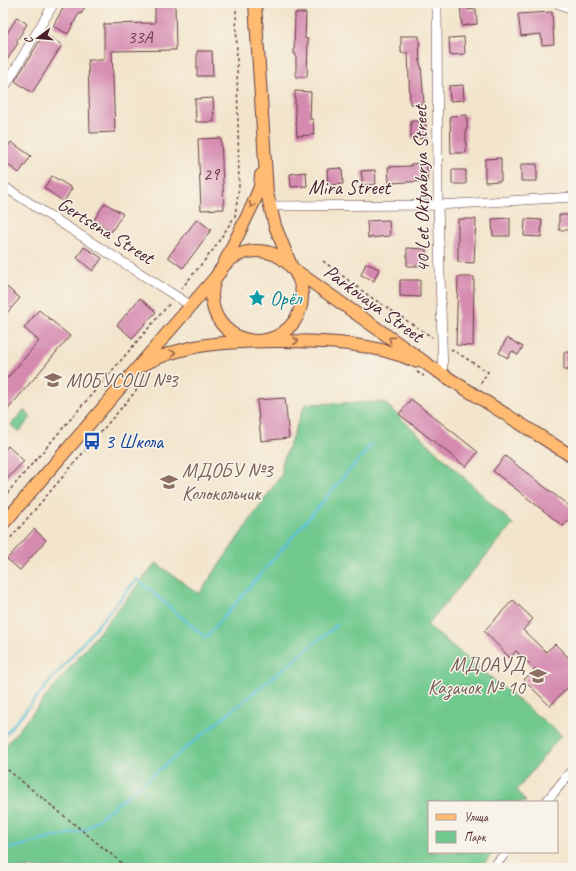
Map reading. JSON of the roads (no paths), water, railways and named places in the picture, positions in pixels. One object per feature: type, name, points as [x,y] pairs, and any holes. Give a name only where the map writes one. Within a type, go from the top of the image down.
[{"type":"main road","points":[[137,368],[152,360],[173,352],[220,343],[267,340],[279,336],[290,328],[302,305],[302,292],[299,279],[292,268],[279,237],[269,206],[264,154],[255,3]]},
{"type":"main road","points":[[258,341],[248,341],[236,336],[226,329],[218,319],[214,308],[212,295],[214,283],[260,187],[264,154]]},
{"type":"main road","points":[[5,517],[137,368],[227,262],[237,256],[249,252],[261,251],[283,259],[292,268]]},
{"type":"main road","name":"Parkovaya Street","points":[[292,268],[435,375]]},
{"type":"main road","name":"Parkovaya Street","points":[[258,341],[320,341],[364,346],[402,356],[435,375],[474,394],[573,457]]},
{"type":"street","points":[[3,90],[54,3]]},
{"type":"street","name":"40 Let Oktyabrya Street","points":[[435,375],[442,343],[438,205],[437,3]]},
{"type":"street","points":[[557,3],[573,9]]},
{"type":"street","name":"Gertsena Street","points":[[3,186],[190,305]]},
{"type":"street","name":"Mira Street","points":[[269,206],[438,205],[573,197]]},
{"type":"street","points":[[547,801],[573,769]]},
{"type":"street","points":[[493,868],[505,853]]},
{"type":"waterway","points":[[3,737],[137,579],[206,638],[372,444]]},
{"type":"waterway","points":[[3,850],[85,830],[337,625]]},
{"type":"place","name":"Орёл","points":[[257,298]]},
{"type":"place","name":"МОБУСОШ №3","points":[[53,380]]},
{"type":"place","name":"3 Школа","points":[[92,441]]},
{"type":"place","name":"МДОБУ №3 Колокольчик","points":[[169,482]]},
{"type":"place","name":"МДОАУД Казачок № 10","points":[[538,676]]}]
